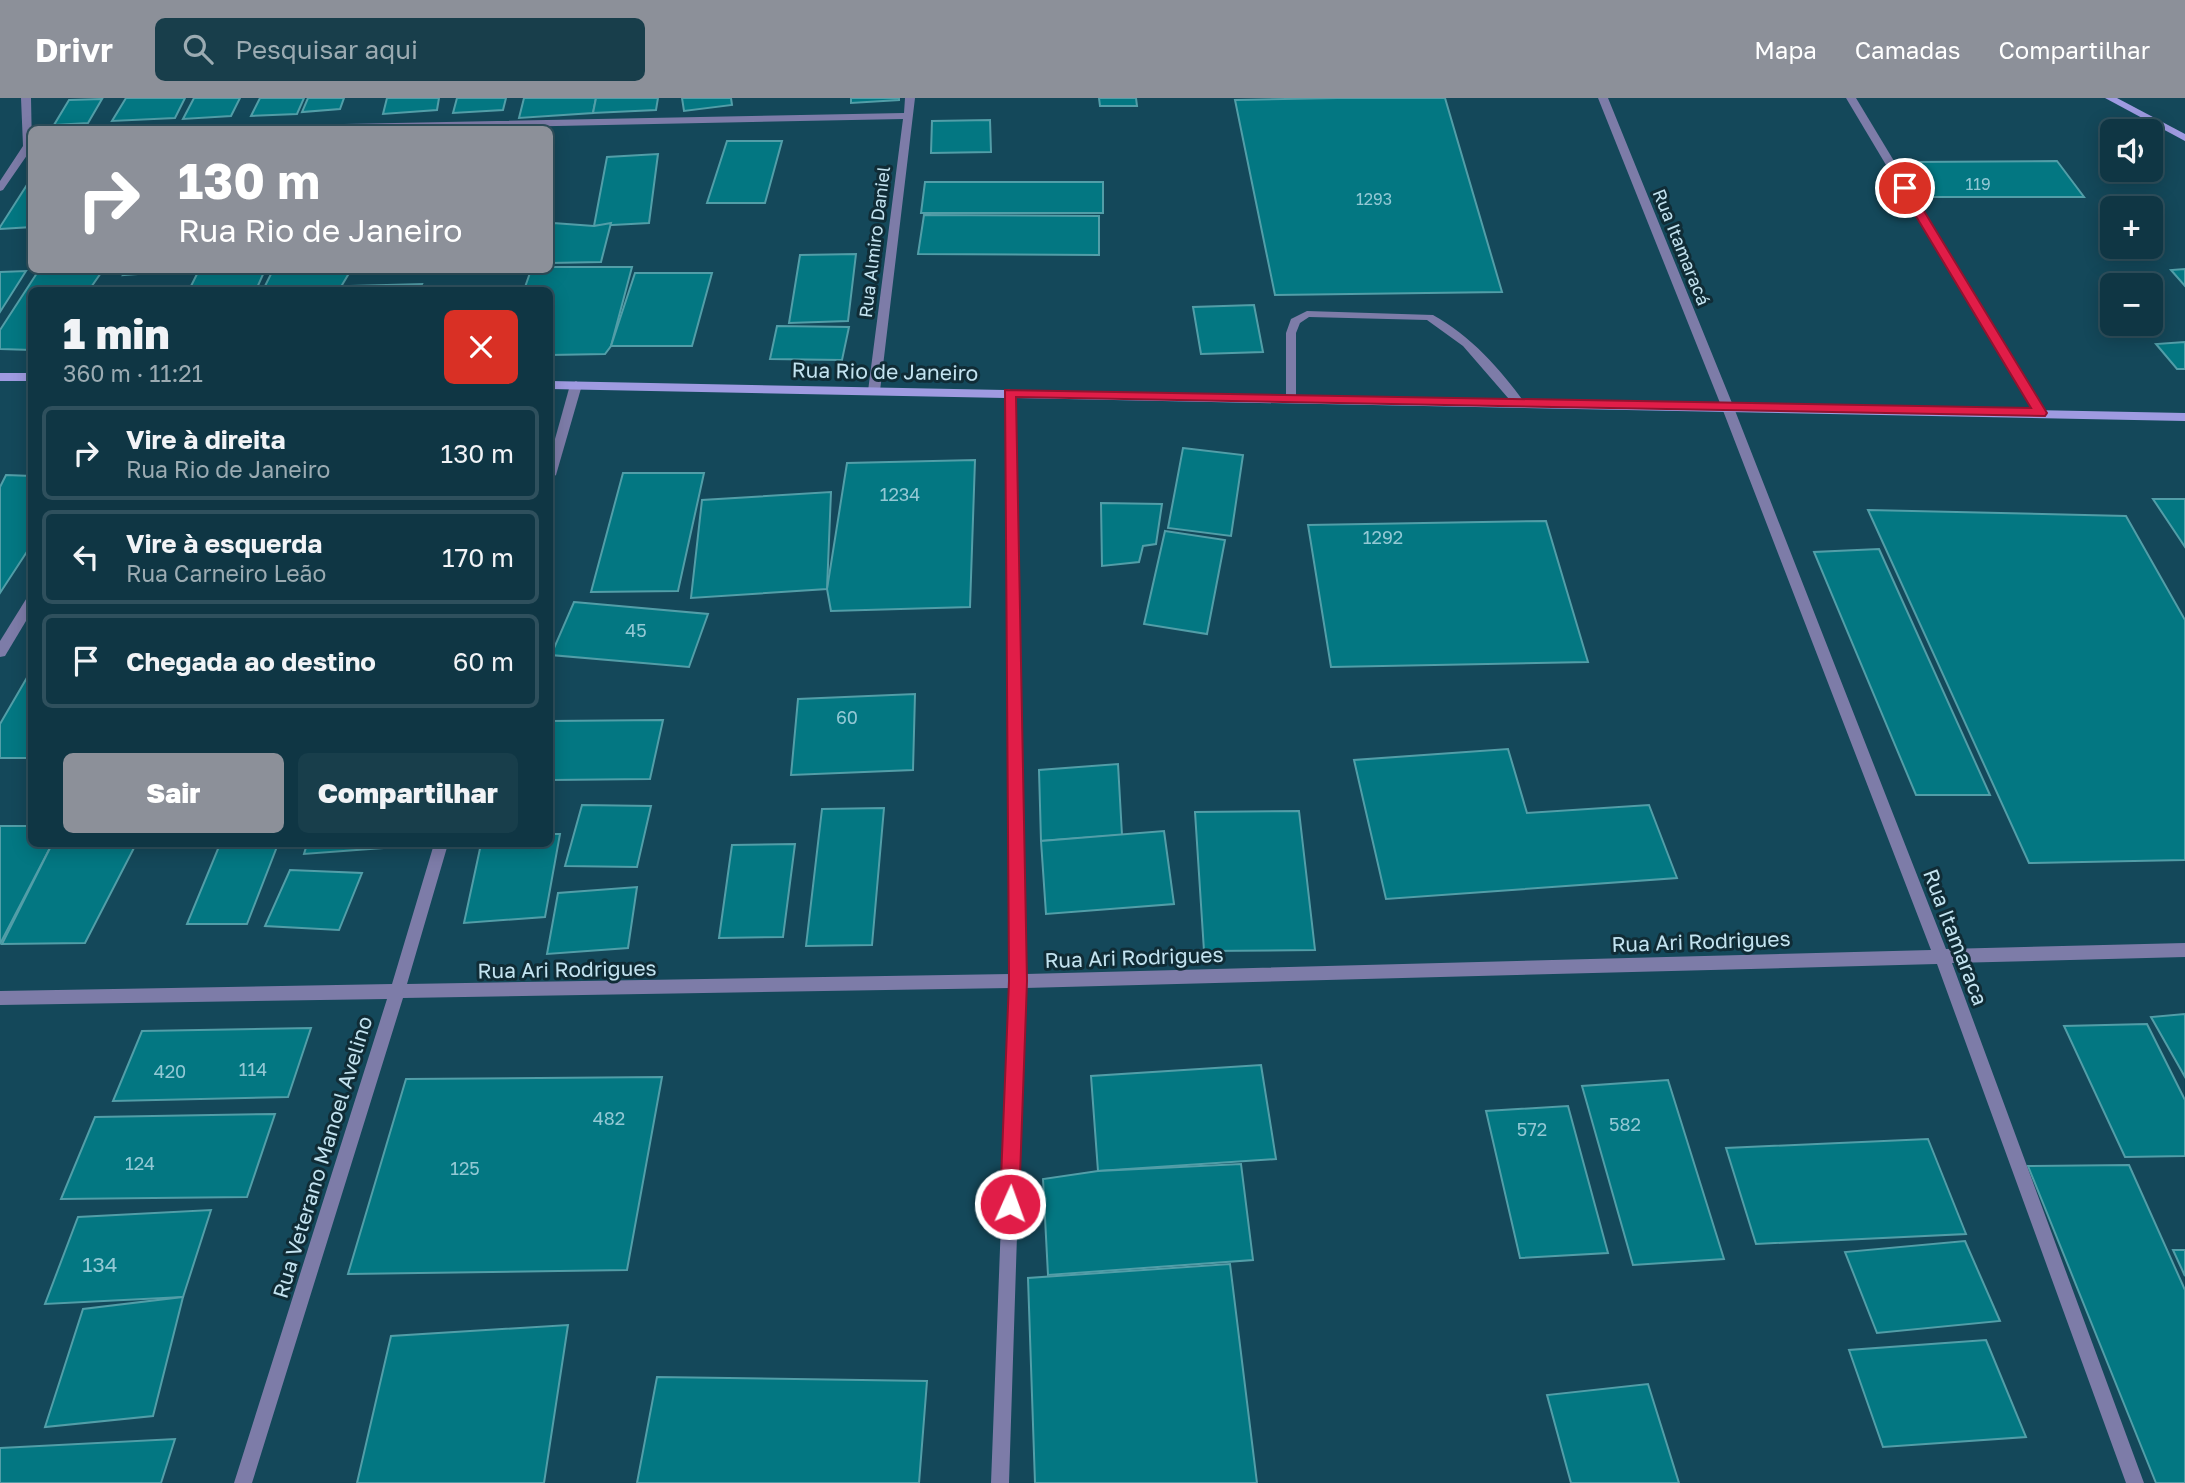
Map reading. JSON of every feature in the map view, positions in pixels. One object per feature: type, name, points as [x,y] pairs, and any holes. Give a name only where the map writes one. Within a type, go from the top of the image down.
[{"type":"main road","points":[[2110,98],[2185,138]]},
{"type":"main road","points":[[0,377],[28,377]]},
{"type":"main road","name":"Rua Rio de Janeiro","points":[[553,385],[2185,417]]},
{"type":"street","points":[[26,98],[28,126]]},
{"type":"street","name":"Rua Almiro Daniel","points":[[874,391],[909,98]]},
{"type":"street","name":"Rua Itamaracá","points":[[1603,98],[1728,408]]},
{"type":"street","points":[[1851,98],[2040,413]]},
{"type":"street","points":[[395,126],[906,116]]},
{"type":"street","points":[[0,188],[28,148]]},
{"type":"street","points":[[1290,398],[1291,333],[1296,321],[1307,314],[1429,317],[1445,324],[1457,335],[1519,403]]},
{"type":"street","points":[[553,465],[576,385]]},
{"type":"street","points":[[1000,1483],[1018,981],[1009,393]]},
{"type":"street","name":"Rua Itamaraca","points":[[1728,408],[1941,955],[2135,1483]]},
{"type":"street","points":[[0,652],[28,606]]},
{"type":"street","name":"Rua Veterano Manoel Avelino","points":[[243,1483],[440,847]]},
{"type":"street","name":"Rua Ari Rodrigues","points":[[0,998],[1018,981],[2185,950]]},
{"type":"building","points":[[126,98],[185,98],[175,118],[112,121]]},
{"type":"building","points":[[194,98],[240,98],[231,116],[183,119]]},
{"type":"building","points":[[260,98],[304,98],[297,114],[251,116]]},
{"type":"building","points":[[308,98],[344,98],[340,109],[302,112]]},
{"type":"building","points":[[387,98],[439,98],[437,110],[383,114]]},
{"type":"building","points":[[457,98],[506,98],[503,110],[453,113]]},
{"type":"building","points":[[524,98],[596,98],[593,113],[519,118]]},
{"type":"building","points":[[596,98],[658,98],[656,110],[593,113]]},
{"type":"building","points":[[682,98],[731,98],[732,105],[684,111]]},
{"type":"building","points":[[851,98],[899,98],[899,100],[851,103]]},
{"type":"building","points":[[1099,98],[1136,98],[1137,106],[1100,106]]},
{"type":"building","points":[[1445,98],[1502,292],[1275,295],[1235,100]]},
{"type":"building","points":[[102,99],[88,123],[54,125],[69,100]]},
{"type":"building","points":[[990,120],[991,152],[931,153],[932,121]]},
{"type":"building","points":[[727,141],[782,141],[765,203],[707,203]]},
{"type":"building","points":[[658,154],[649,223],[594,226],[607,157]]},
{"type":"building","points":[[2057,161],[2084,197],[1931,197],[1909,162]]},
{"type":"building","points":[[925,182],[1103,182],[1103,213],[921,213]]},
{"type":"building","points":[[28,183],[28,227],[0,227]]},
{"type":"building","points":[[924,215],[1099,216],[1099,255],[918,254]]},
{"type":"building","points":[[553,223],[594,226],[611,223],[601,262],[553,263]]},
{"type":"building","points":[[856,254],[848,321],[789,323],[800,255]]},
{"type":"building","points":[[553,267],[632,267],[611,346],[605,354],[553,355],[553,287],[525,287],[530,273],[553,273]]},
{"type":"building","points":[[2185,269],[2185,286],[2171,270]]},
{"type":"building","points":[[26,271],[0,312],[0,272]]},
{"type":"building","points":[[37,273],[101,273],[91,287],[28,287],[28,350],[0,349],[0,330]]},
{"type":"building","points":[[198,273],[264,273],[257,287],[190,287]]},
{"type":"building","points":[[272,273],[349,273],[341,287],[264,287]]},
{"type":"building","points":[[635,273],[712,273],[692,346],[611,346]]},
{"type":"building","points":[[422,284],[420,287],[350,286]]},
{"type":"building","points":[[1254,305],[1263,352],[1201,354],[1193,307]]},
{"type":"building","points":[[777,326],[849,327],[842,360],[770,359]]},
{"type":"building","points":[[2185,342],[2185,369],[2177,369],[2156,344]]},
{"type":"building","points":[[1183,448],[1243,455],[1231,536],[1168,528]]},
{"type":"building","points":[[975,460],[970,607],[831,611],[827,589],[847,463]]},
{"type":"building","points":[[623,473],[704,473],[678,591],[591,592]]},
{"type":"building","points":[[6,475],[28,476],[28,550],[0,593],[0,487]]},
{"type":"building","points":[[831,492],[827,589],[691,598],[702,500]]},
{"type":"building","points":[[2153,499],[2185,499],[2185,547]]},
{"type":"building","points":[[1101,503],[1162,504],[1156,544],[1143,546],[1139,562],[1102,566]]},
{"type":"building","points":[[1868,510],[2126,516],[2185,620],[2185,860],[2029,863]]},
{"type":"building","points":[[1546,521],[1588,662],[1331,667],[1308,525]]},
{"type":"building","points":[[1165,531],[1225,540],[1207,634],[1144,624]]},
{"type":"building","points":[[1879,549],[1990,795],[1916,795],[1814,552]]},
{"type":"building","points":[[574,602],[708,614],[689,667],[553,655]]},
{"type":"building","points":[[28,676],[28,758],[0,758],[0,724]]},
{"type":"building","points":[[915,694],[913,770],[791,775],[798,699]]},
{"type":"building","points":[[663,720],[650,779],[553,780],[553,721]]},
{"type":"building","points":[[1508,749],[1527,813],[1649,805],[1677,878],[1386,899],[1354,760]]},
{"type":"building","points":[[1118,764],[1122,835],[1041,841],[1039,770]]},
{"type":"building","points":[[582,805],[651,806],[637,867],[565,866]]},
{"type":"building","points":[[884,808],[872,945],[806,946],[822,809]]},
{"type":"building","points":[[1299,811],[1315,950],[1204,951],[1195,812]]},
{"type":"building","points":[[0,826],[28,826],[28,847],[50,847],[0,944]]},
{"type":"building","points":[[1164,831],[1174,904],[1046,914],[1041,841]]},
{"type":"building","points":[[553,834],[560,834],[545,917],[464,923],[480,847],[553,847]]},
{"type":"building","points":[[795,844],[783,937],[719,938],[732,845]]},
{"type":"building","points":[[50,847],[134,847],[85,943],[2,944]]},
{"type":"building","points":[[219,847],[277,847],[247,924],[187,924]]},
{"type":"building","points":[[306,847],[383,847],[383,848],[304,854]]},
{"type":"building","points":[[290,870],[362,873],[339,930],[265,926]]},
{"type":"building","points":[[637,887],[628,948],[547,954],[558,893]]},
{"type":"building","points":[[2185,1014],[2185,1077],[2151,1017]]},
{"type":"building","points":[[2147,1024],[2185,1100],[2185,1156],[2125,1157],[2064,1026]]},
{"type":"building","points":[[311,1028],[288,1097],[113,1101],[142,1031]]},
{"type":"building","points":[[1261,1065],[1276,1159],[1098,1171],[1091,1076]]},
{"type":"building","points":[[662,1077],[627,1270],[348,1274],[406,1079]]},
{"type":"building","points":[[1668,1080],[1724,1259],[1633,1265],[1582,1086]]},
{"type":"building","points":[[1568,1106],[1608,1253],[1520,1258],[1486,1111]]},
{"type":"building","points":[[275,1114],[247,1197],[61,1199],[95,1117]]},
{"type":"building","points":[[1928,1139],[1966,1234],[1756,1244],[1726,1148]]},
{"type":"building","points":[[1241,1164],[1253,1260],[1048,1275],[1043,1179],[1098,1171]]},
{"type":"building","points":[[2129,1165],[2185,1290],[2185,1483],[2156,1483],[2028,1166]]},
{"type":"building","points":[[211,1210],[183,1297],[45,1304],[78,1217]]},
{"type":"building","points":[[1965,1241],[2000,1321],[1877,1333],[1845,1252]]},
{"type":"building","points":[[2173,1250],[2185,1250],[2185,1276]]},
{"type":"building","points":[[1230,1264],[1257,1483],[1035,1483],[1028,1278]]},
{"type":"building","points":[[183,1297],[153,1416],[45,1427],[83,1309]]},
{"type":"building","points":[[568,1325],[544,1483],[357,1483],[391,1336]]},
{"type":"building","points":[[1986,1340],[2026,1437],[1883,1447],[1849,1350]]},
{"type":"building","points":[[657,1377],[927,1381],[919,1483],[637,1483]]},
{"type":"building","points":[[1648,1384],[1679,1483],[1571,1483],[1547,1395]]},
{"type":"building","points":[[175,1439],[161,1483],[0,1483],[0,1448]]},
{"type":"route","points":[[1010,1204],[1018,981],[1009,393],[2040,413],[1905,188]]}]
